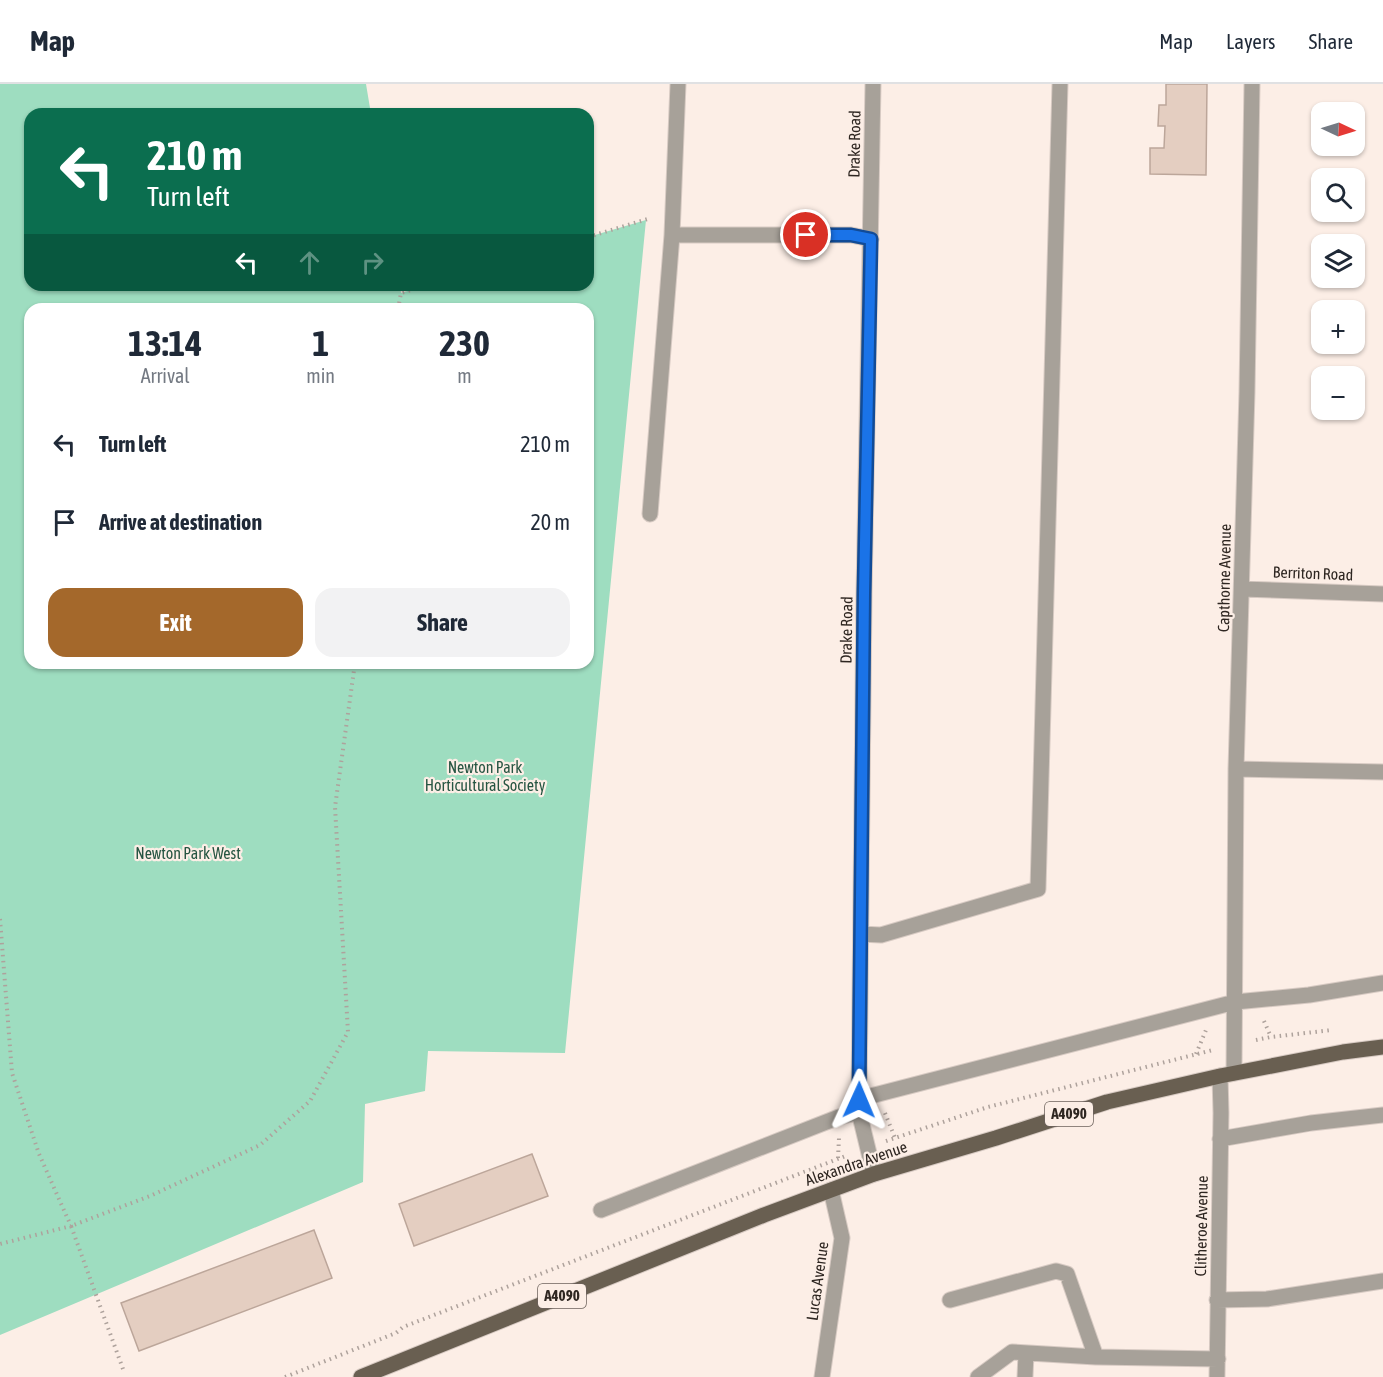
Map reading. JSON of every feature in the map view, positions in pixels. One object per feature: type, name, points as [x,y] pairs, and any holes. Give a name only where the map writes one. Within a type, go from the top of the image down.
[{"type":"main road","name":"Alexandra Avenue","points":[[361,1377],[764,1215],[874,1174],[1107,1102],[1227,1074],[1342,1052],[1383,1047]]},
{"type":"street","points":[[650,514],[672,235],[678,84]]},
{"type":"street","name":"Drake Road","points":[[873,84],[864,594],[859,1106],[874,1174]]},
{"type":"street","points":[[861,933],[880,935],[1038,889],[1060,84]]},
{"type":"street","name":"Capthorne Avenue","points":[[1227,1074],[1235,1002],[1236,769],[1252,84]]},
{"type":"street","points":[[672,235],[851,235],[871,239]]},
{"type":"street","name":"Berriton Road","points":[[1242,589],[1383,594]]},
{"type":"street","points":[[1236,769],[1383,772]]},
{"type":"street","points":[[601,1210],[839,1117],[859,1106],[1235,1002],[1309,995],[1383,983]]},
{"type":"street","name":"Clitheroe Avenue","points":[[1217,1377],[1220,1139],[1227,1074]]},
{"type":"street","points":[[1220,1139],[1311,1123],[1383,1115]]},
{"type":"street","name":"Lucas Avenue","points":[[822,1377],[842,1238],[831,1190]]},
{"type":"street","points":[[950,1300],[1056,1271],[1067,1274],[1096,1357]]},
{"type":"street","points":[[1218,1300],[1267,1299],[1383,1281]]},
{"type":"street","points":[[978,1377],[1012,1352],[1096,1357],[1218,1359]]},
{"type":"street","points":[[1025,1377],[1026,1353]]},
{"type":"path","points":[[594,235],[667,213],[672,235]]},
{"type":"path","points":[[399,303],[401,293],[408,291]]},
{"type":"path","points":[[0,1244],[71,1226],[150,1196],[260,1145],[310,1101],[348,1032],[335,807],[354,669]]},
{"type":"path","points":[[0,919],[12,1073],[39,1154],[71,1226],[123,1369]]},
{"type":"path","points":[[1256,1040],[1271,1036],[1338,1029]]},
{"type":"path","points":[[886,1141],[988,1107],[1216,1049]]},
{"type":"path","points":[[285,1377],[396,1333],[403,1327],[842,1157]]},
{"type":"green space","name":"Newton Park West","points":[[0,84],[366,84],[370,108],[24,108],[24,291],[401,291],[401,293],[408,291],[594,291],[594,235],[646,220],[565,1053],[428,1051],[425,1091],[365,1104],[363,1182],[0,1335]]},
{"type":"building","points":[[1166,84],[1207,84],[1206,175],[1150,174],[1150,148],[1164,148],[1165,126],[1158,126],[1159,105],[1166,105]]},
{"type":"building","points":[[532,1154],[548,1196],[414,1246],[399,1204]]},
{"type":"building","points":[[314,1230],[332,1278],[139,1351],[121,1303]]},
{"type":"route","points":[[806,235],[851,235],[871,239],[864,594],[859,1100]]},
{"type":"park label","name":"Newton Park Horticultural Society","points":[[485,776]]}]
